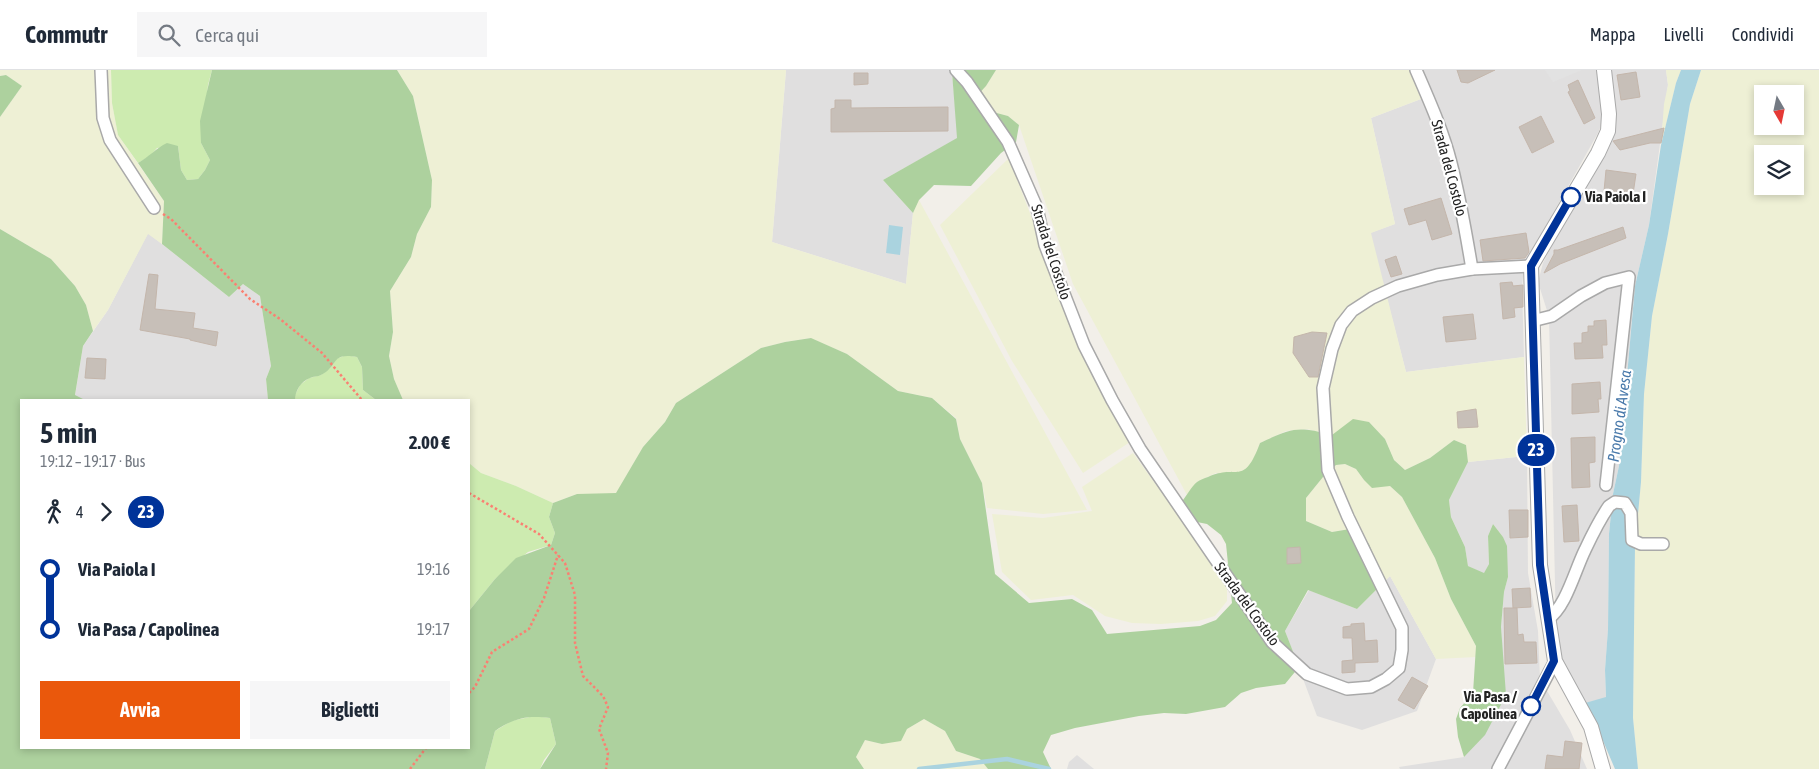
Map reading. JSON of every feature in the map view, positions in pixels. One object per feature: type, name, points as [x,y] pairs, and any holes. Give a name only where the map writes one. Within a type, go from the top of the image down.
[{"type":"street","points":[[101,70],[103,118],[110,140],[154,208]]},
{"type":"street","name":"Strada del Costolo","points":[[956,70],[1008,142],[1037,208],[1045,245],[1084,345],[1140,449],[1272,642],[1307,674],[1346,689],[1371,687],[1386,679],[1400,668],[1402,628],[1328,470],[1323,388],[1332,349],[1341,324],[1352,311],[1372,298],[1398,286],[1437,275],[1472,269],[1531,266]]},
{"type":"street","name":"Strada del Costolo","points":[[1416,70],[1433,110],[1450,162],[1463,215],[1472,269]]},
{"type":"street","points":[[1603,769],[1590,728],[1554,661],[1540,565],[1531,266],[1598,153],[1608,131],[1609,114],[1604,70]]},
{"type":"street","points":[[1532,321],[1552,316],[1581,296],[1605,283],[1629,277],[1606,485]]},
{"type":"street","points":[[1548,619],[1555,614],[1567,592],[1585,550],[1609,506],[1616,502],[1625,504],[1631,513],[1632,540],[1641,544],[1663,544]]},
{"type":"street","points":[[1498,769],[1554,661]]},
{"type":"path","points":[[154,208],[170,219],[250,299],[280,319],[322,353],[361,399]]},
{"type":"path","points":[[470,494],[539,534],[565,564],[575,595],[574,643],[583,676],[603,696],[608,707],[598,729],[608,753],[606,769]]},
{"type":"path","points":[[470,692],[475,686],[492,652],[529,629],[544,598],[558,555]]},
{"type":"path","points":[[410,769],[425,749]]},
{"type":"shaded area","points":[[786,70],[950,70],[952,72],[958,138],[883,180],[913,213],[906,284],[772,242]]},
{"type":"shaded area","points":[[1410,70],[1597,70],[1603,121],[1524,268],[1522,286],[1524,357],[1406,372],[1370,233],[1395,224],[1371,118],[1421,99]]},
{"type":"shaded area","points":[[1545,70],[1582,70],[1553,82]]},
{"type":"shaded area","points":[[1611,70],[1666,70],[1668,85],[1649,225],[1635,286],[1619,466],[1613,494],[1609,534],[1608,629],[1605,670],[1606,698],[1585,703],[1563,668],[1556,628],[1549,317],[1538,282],[1543,263],[1607,149],[1614,132],[1616,119]]},
{"type":"shaded area","points":[[148,233],[229,297],[243,284],[260,296],[271,366],[266,379],[268,399],[82,399],[75,396],[83,346],[108,310]]},
{"type":"shaded area","points":[[1527,456],[1528,573],[1538,631],[1540,679],[1570,730],[1587,769],[1400,769],[1399,767],[1464,757],[1502,655],[1501,627],[1504,592],[1508,577],[1503,537],[1493,524],[1488,536],[1489,564],[1484,574],[1468,566],[1465,547],[1451,517],[1449,500],[1468,462]]},
{"type":"shaded area","points":[[1390,576],[1436,659],[1417,711],[1362,730],[1317,716],[1285,631],[1309,590],[1357,609]]},
{"type":"shaded area","points":[[1077,755],[1094,769],[1067,769],[1069,762]]},
{"type":"green space","points":[[0,70],[111,70],[112,103],[118,135],[164,201],[162,244],[148,234],[108,310],[93,331],[86,305],[75,286],[51,259],[0,229],[0,117],[22,86],[6,75],[0,76]]},
{"type":"green space","points":[[111,70],[212,70],[208,85],[201,143],[210,160],[198,179],[187,180],[181,170],[178,146],[157,148],[150,156],[138,163],[118,135],[112,103]]},
{"type":"green space","points":[[212,70],[397,70],[413,96],[432,180],[431,207],[417,234],[411,257],[390,291],[393,332],[389,356],[394,379],[403,399],[375,399],[363,390],[362,367],[357,357],[343,356],[338,358],[320,376],[311,377],[304,381],[297,390],[295,399],[268,399],[266,379],[271,366],[260,296],[243,284],[229,297],[162,244],[164,201],[138,163],[167,143],[178,146],[181,170],[187,180],[198,179],[210,160],[201,143],[200,121]]},
{"type":"green space","points":[[397,70],[786,70],[772,242],[906,284],[913,213],[919,200],[1087,510],[1043,514],[987,508],[982,483],[960,439],[956,418],[932,398],[898,391],[847,354],[810,338],[761,348],[676,403],[665,422],[643,447],[616,494],[577,494],[553,503],[481,473],[470,464],[470,399],[403,399],[394,379],[389,356],[393,332],[390,291],[411,257],[417,234],[431,207],[432,180],[413,96]]},
{"type":"green space","points":[[950,70],[996,70],[986,86],[973,100],[978,108],[1008,116],[1019,125],[1016,142],[1001,153],[971,186],[934,185],[919,200],[913,213],[883,180],[957,138],[952,72]]},
{"type":"green space","points":[[996,70],[1410,70],[1421,99],[1371,118],[1395,224],[1371,233],[1406,372],[1524,357],[1527,456],[1468,462],[1466,445],[1454,440],[1430,458],[1405,470],[1394,460],[1385,439],[1369,422],[1332,435],[1307,429],[1286,431],[1260,443],[1255,457],[1247,469],[1237,473],[1216,473],[1197,482],[1187,495],[1073,284],[1019,125],[1008,116],[978,108],[973,100],[986,86]]},
{"type":"green space","points":[[1666,70],[1681,70],[1661,145],[1664,104],[1668,85]]},
{"type":"green space","points":[[1701,70],[1819,70],[1819,769],[1638,769],[1633,718],[1635,546],[1641,482],[1644,394],[1652,316],[1690,104]]},
{"type":"green space","points":[[6,75],[22,86],[0,117],[0,76]]},
{"type":"green space","points":[[1009,158],[1091,374],[1130,442],[1083,473],[1012,361],[940,225]]},
{"type":"green space","points":[[0,229],[51,259],[75,286],[86,305],[93,331],[83,346],[75,395],[83,399],[20,399],[20,749],[470,749],[470,610],[495,579],[516,558],[551,545],[555,533],[549,517],[553,503],[577,494],[616,493],[643,447],[665,422],[676,403],[761,348],[811,338],[847,354],[898,391],[932,398],[956,419],[960,439],[982,483],[995,574],[1029,603],[1072,599],[1092,610],[1107,634],[1200,626],[1216,620],[1232,603],[1226,544],[1221,535],[1207,524],[1187,520],[1180,504],[1197,482],[1218,473],[1244,470],[1254,457],[1260,443],[1295,430],[1310,430],[1332,435],[1353,419],[1369,422],[1385,439],[1394,460],[1405,470],[1430,458],[1454,440],[1466,445],[1468,462],[1449,500],[1451,517],[1465,547],[1468,566],[1484,573],[1489,564],[1488,536],[1493,524],[1507,546],[1508,577],[1504,592],[1501,627],[1506,695],[1485,735],[1464,757],[1458,737],[1456,719],[1460,708],[1473,693],[1476,646],[1451,599],[1435,558],[1402,497],[1390,486],[1372,488],[1356,469],[1345,464],[1336,465],[1323,477],[1306,498],[1306,521],[1332,532],[1350,529],[1369,544],[1375,559],[1380,586],[1357,609],[1308,590],[1285,631],[1299,667],[1285,684],[1256,688],[1241,693],[1225,707],[1186,714],[1164,713],[1139,716],[1075,728],[1051,735],[1043,752],[1051,769],[988,769],[980,759],[956,751],[945,731],[924,719],[907,729],[901,741],[882,744],[865,740],[856,757],[864,769],[540,769],[556,744],[550,718],[534,717],[515,720],[495,731],[485,769],[0,769]]},
{"type":"green space","points":[[346,355],[357,357],[362,367],[363,390],[375,399],[295,399],[300,385],[309,378],[321,375],[330,368],[336,359]]},
{"type":"green space","points":[[1133,453],[1227,583],[1227,601],[1215,616],[1198,621],[1161,624],[1132,623],[1105,616],[1073,595],[1031,600],[1002,572],[992,514],[1043,518],[1092,511],[1082,487]]},
{"type":"green space","points":[[470,464],[481,473],[553,503],[549,517],[555,533],[551,545],[528,552],[495,579],[470,610]]},
{"type":"green space","points":[[1345,464],[1356,469],[1364,480],[1390,486],[1402,497],[1435,558],[1451,599],[1476,646],[1476,657],[1436,659],[1390,576],[1380,586],[1350,529],[1332,532],[1306,521],[1306,498],[1323,477],[1336,465]]},
{"type":"green space","points":[[534,716],[550,718],[556,744],[540,769],[485,769],[495,731],[511,721]]},
{"type":"green space","points":[[924,719],[945,731],[956,751],[980,759],[988,769],[864,769],[856,757],[865,740],[882,744]]},
{"type":"water","points":[[1681,70],[1701,70],[1690,104],[1652,316],[1644,394],[1641,482],[1635,546],[1633,718],[1638,769],[1615,769],[1585,703],[1606,697],[1609,534],[1613,494],[1619,466],[1635,286],[1649,225],[1661,145]]},
{"type":"water","points":[[889,225],[903,227],[900,255],[886,253]]},
{"type":"building","points":[[1457,70],[1495,70],[1468,83],[1461,82]]},
{"type":"building","points":[[1636,72],[1640,97],[1621,100],[1617,75]]},
{"type":"building","points":[[854,73],[868,73],[868,84],[854,85]]},
{"type":"building","points":[[1578,80],[1595,118],[1584,124],[1568,92],[1570,91],[1568,85]]},
{"type":"building","points":[[835,100],[851,100],[851,108],[948,107],[948,131],[831,132],[831,109],[835,108]]},
{"type":"building","points":[[1541,116],[1554,142],[1532,153],[1519,127]]},
{"type":"building","points":[[1664,128],[1661,143],[1650,143],[1620,150],[1613,141]]},
{"type":"building","points":[[1606,170],[1636,174],[1633,194],[1604,191]]},
{"type":"building","points":[[1441,198],[1452,234],[1432,240],[1426,220],[1409,225],[1404,209]]},
{"type":"building","points":[[1623,227],[1626,238],[1560,264],[1544,273],[1554,254],[1554,250]]},
{"type":"building","points":[[1526,233],[1529,252],[1525,258],[1483,261],[1480,240]]},
{"type":"building","points":[[1396,256],[1402,274],[1391,277],[1385,260]]},
{"type":"building","points":[[149,274],[158,275],[155,309],[195,313],[193,328],[218,332],[216,346],[140,330]]},
{"type":"building","points":[[1512,282],[1513,286],[1523,285],[1523,307],[1514,308],[1515,317],[1503,319],[1500,283]]},
{"type":"building","points":[[1473,314],[1476,339],[1446,342],[1443,317]]},
{"type":"building","points":[[1606,320],[1607,345],[1602,345],[1603,358],[1575,359],[1574,343],[1582,343],[1582,333],[1588,332],[1588,326],[1594,326],[1594,321]]},
{"type":"building","points":[[1312,332],[1327,333],[1318,377],[1309,377],[1293,353],[1294,337]]},
{"type":"building","points":[[87,358],[106,359],[105,379],[85,378]]},
{"type":"building","points":[[1600,382],[1601,399],[1598,399],[1599,412],[1572,414],[1572,384]]},
{"type":"building","points":[[1476,409],[1478,427],[1458,428],[1457,412]]},
{"type":"building","points":[[1595,437],[1595,462],[1589,463],[1590,487],[1572,488],[1571,438]]},
{"type":"building","points":[[1577,505],[1579,541],[1564,542],[1562,506]]},
{"type":"building","points":[[1509,510],[1528,510],[1528,537],[1510,538]]},
{"type":"building","points":[[1300,547],[1301,563],[1287,564],[1287,548]]},
{"type":"building","points":[[1530,588],[1531,607],[1513,608],[1512,589]]},
{"type":"building","points":[[1504,608],[1517,608],[1518,635],[1523,634],[1524,642],[1536,642],[1537,663],[1505,664]]},
{"type":"building","points":[[1364,623],[1365,641],[1377,640],[1378,662],[1355,663],[1355,672],[1342,673],[1342,661],[1353,660],[1352,638],[1343,638],[1343,627]]},
{"type":"building","points":[[1412,677],[1428,686],[1414,709],[1398,700]]},
{"type":"building","points":[[1565,741],[1582,743],[1579,769],[1545,769],[1547,755],[1563,757]]},
{"type":"waterway","points":[[919,769],[1007,759],[1049,769]]},
{"type":"bus line","name":"23","points":[[1531,706],[1554,661],[1540,565],[1531,266],[1571,197]]},
{"type":"place","name":"Via Paiola I","points":[[1571,197]]},
{"type":"place","name":"Via Pasa / Capolinea","points":[[1531,706]]},
{"type":"water label","name":"Progno di Avesa","points":[[1619,416]]}]
